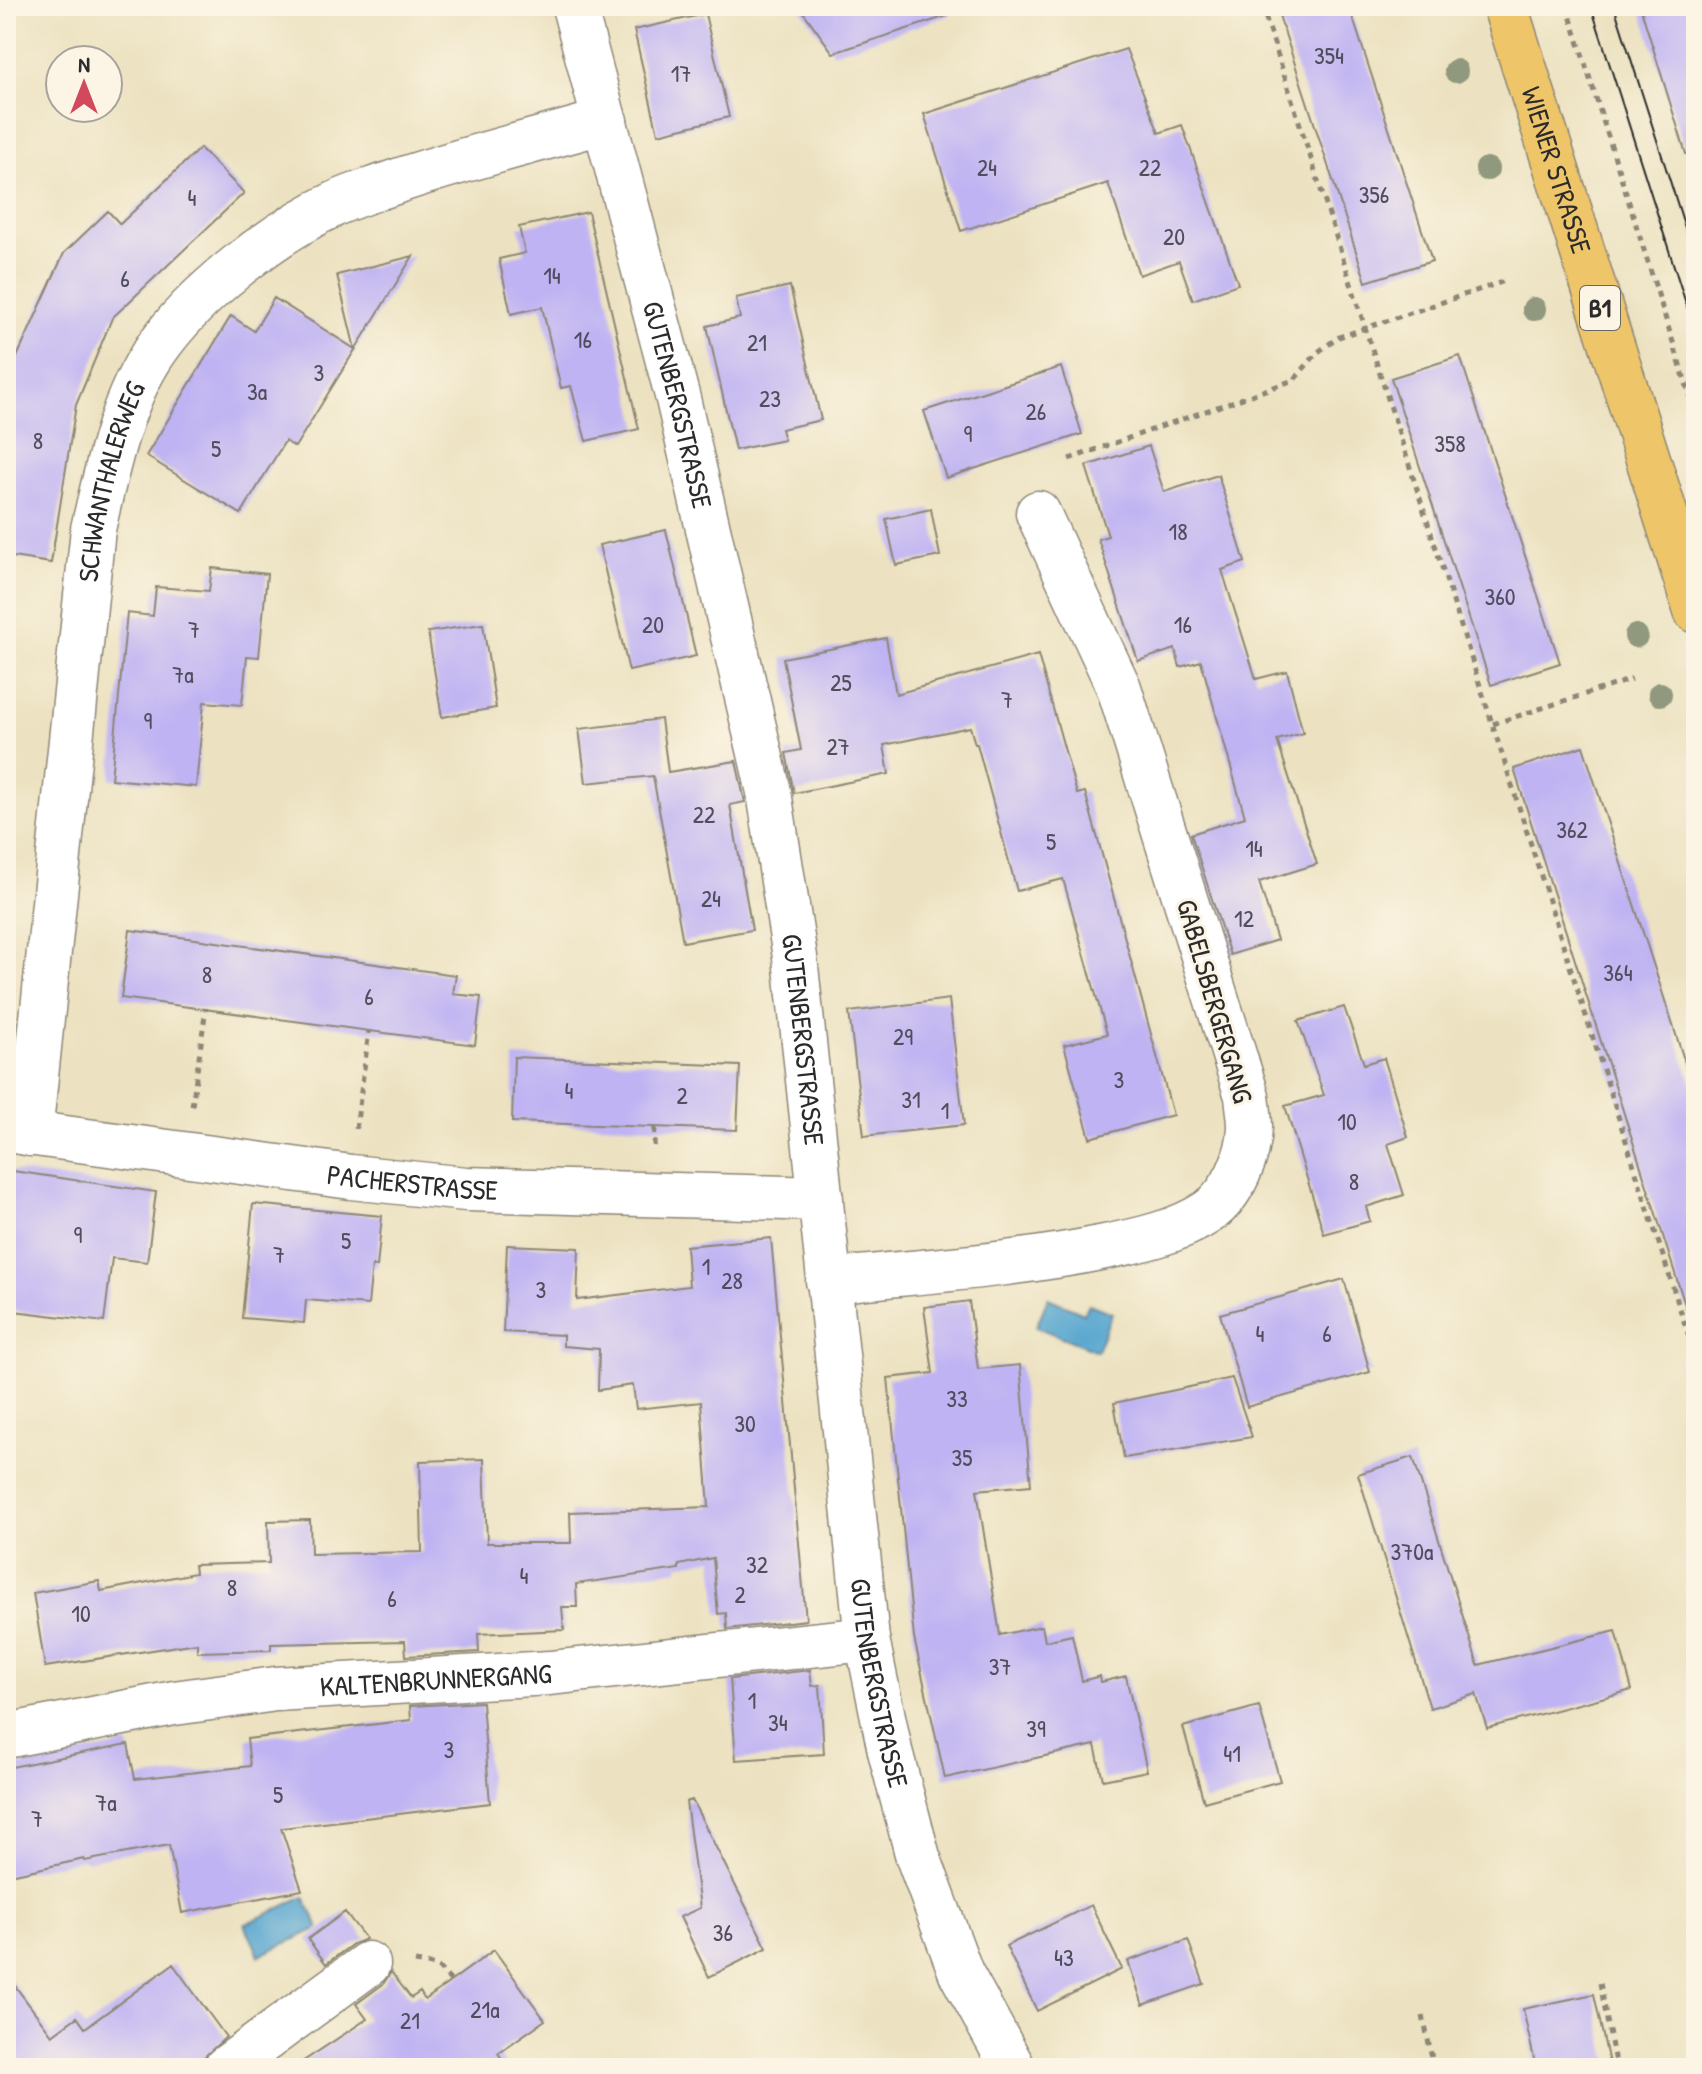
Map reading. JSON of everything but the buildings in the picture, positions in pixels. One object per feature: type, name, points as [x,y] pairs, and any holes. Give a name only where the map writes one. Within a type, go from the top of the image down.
[{"type":"main road","name":"WIENER STRASSE","points":[[1505,6],[1696,611]]},
{"type":"street","name":"GUTENBERGSTRASSE","points":[[574,6],[678,399],[769,792],[795,957],[867,1639],[890,1751],[918,1857],[961,1973],[1013,2068]]},
{"type":"street","name":"SCHWANTHALERWEG","points":[[18,1132],[93,529],[107,466],[127,407],[154,353],[195,301],[269,243],[337,203],[448,164],[605,121]]},
{"type":"street","name":"GABELSBERGERGANG","points":[[828,1281],[1054,1258],[1137,1241],[1176,1228],[1210,1211],[1232,1186],[1242,1159],[1250,1128],[1247,1096],[1123,702],[1038,513]]},
{"type":"street","name":"PACHERSTRASSE","points":[[18,1132],[351,1177],[466,1189],[821,1199]]},
{"type":"street","name":"KALTENBRUNNERGANG","points":[[6,1736],[174,1703],[276,1689],[550,1673],[867,1639]]},
{"type":"street","points":[[226,2068],[368,1964]]},
{"type":"path","points":[[1262,6],[1696,1359]]},
{"type":"path","points":[[1567,6],[1696,415]]},
{"type":"path","points":[[1069,459],[1294,380],[1318,352],[1339,337],[1505,281]]},
{"type":"path","points":[[1493,724],[1632,679]]},
{"type":"path","points":[[191,1112],[206,1008]]},
{"type":"path","points":[[355,1133],[369,1031]]},
{"type":"path","points":[[1600,1983],[1616,2068]]},
{"type":"path","points":[[1423,2016],[1434,2068]]},
{"type":"water","points":[[1048,1298],[1084,1313],[1089,1304],[1112,1313],[1097,1351],[1036,1327]]},
{"type":"water","points":[[304,1897],[319,1928],[259,1956],[245,1924]]},
{"type":"tram line","points":[[1591,6],[1696,335]]},
{"type":"tram line","points":[[1614,6],[1696,262]]}]
